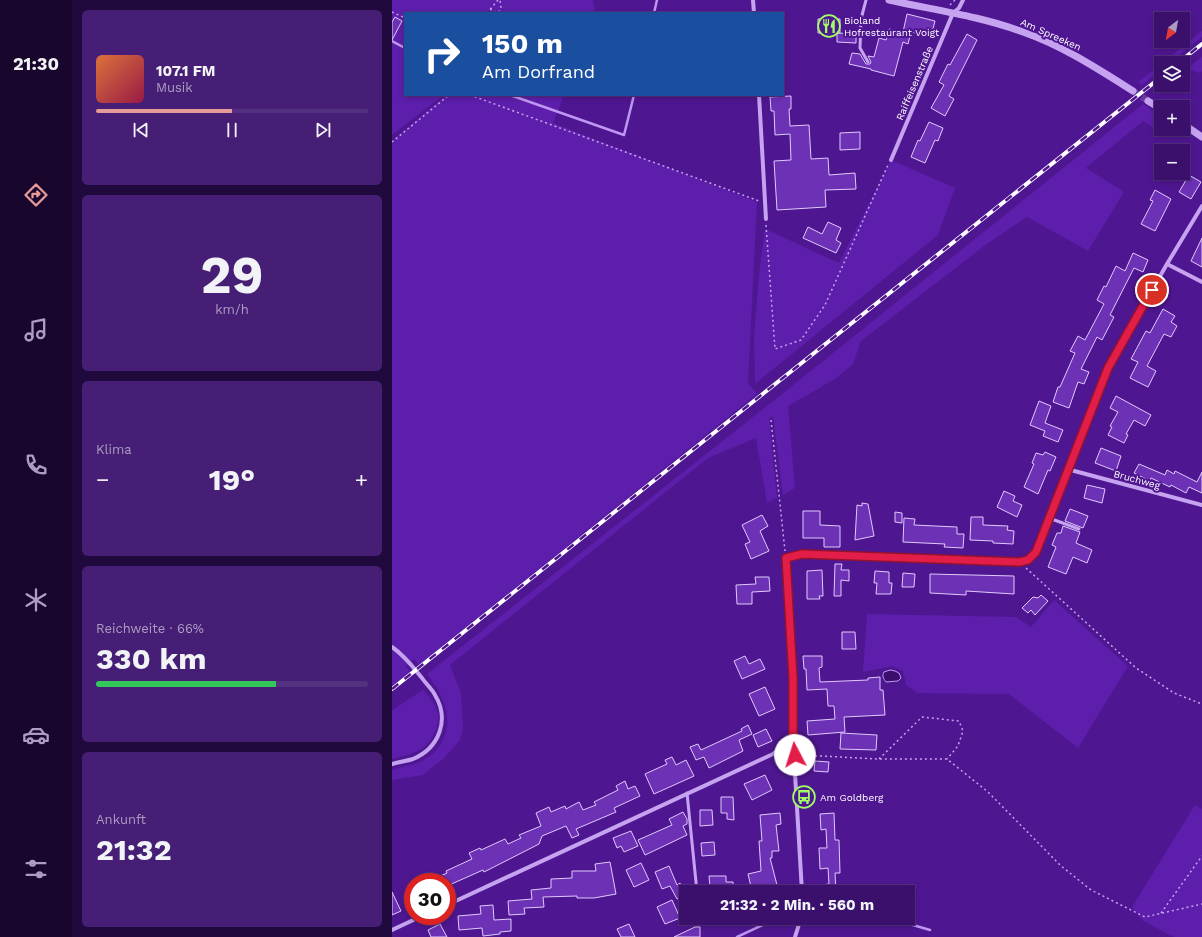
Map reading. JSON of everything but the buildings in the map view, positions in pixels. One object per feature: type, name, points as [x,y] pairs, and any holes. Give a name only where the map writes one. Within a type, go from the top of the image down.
[{"type":"street","points":[[753,0],[754,12]]},
{"type":"street","name":"Am Spreeken","points":[[889,0],[953,13],[1005,26],[1053,44],[1095,66],[1133,91]]},
{"type":"street","name":"Raiffeisenstraße","points":[[891,160],[953,13],[959,8],[963,0]]},
{"type":"street","points":[[759,96],[766,219]]},
{"type":"street","points":[[1148,101],[1154,105]]},
{"type":"street","points":[[1190,129],[1202,137]]},
{"type":"street","points":[[802,885],[793,740],[793,678],[786,558],[802,554],[1020,562],[1028,560],[1036,552],[1067,468],[1108,368],[1202,206]]},
{"type":"street","points":[[1167,264],[1202,282]]},
{"type":"street","name":"Bruchweg","points":[[1067,468],[1202,505]]},
{"type":"street","points":[[392,647],[405,657],[435,695],[440,706],[443,719],[441,731],[436,741],[428,750],[413,758],[392,764]]},
{"type":"street","points":[[456,901],[773,754],[793,740]]},
{"type":"street","points":[[392,930],[404,924]]},
{"type":"street","points":[[795,937],[799,925]]},
{"type":"lane","points":[[866,0],[861,19],[860,48],[868,62]]},
{"type":"lane","points":[[1049,518],[1078,529]]},
{"type":"lane","points":[[688,793],[696,885]]},
{"type":"path","points":[[488,12],[499,0]]},
{"type":"path","points":[[499,0],[501,8],[499,12]]},
{"type":"path","points":[[949,6],[955,0]]},
{"type":"path","points":[[490,9],[496,12]]},
{"type":"path","points":[[392,12],[404,18]]},
{"type":"path","points":[[392,142],[448,96]]},
{"type":"path","points":[[473,96],[765,203]]},
{"type":"path","points":[[766,219],[775,348],[801,340],[825,305],[891,160]]},
{"type":"path","points":[[771,420],[786,558]]},
{"type":"path","points":[[1020,562],[1136,668],[1174,693],[1202,704]]},
{"type":"path","points":[[878,759],[922,717],[959,721],[963,731],[958,746],[947,759]]},
{"type":"path","points":[[795,755],[878,759],[947,759],[988,792],[1060,865],[1091,890],[1145,917],[1202,904]]},
{"type":"path","points":[[1160,914],[1202,856]]},
{"type":"shaded area","points":[[392,0],[593,0],[595,12],[404,12],[404,96],[443,96],[392,135]]},
{"type":"shaded area","points":[[1202,31],[1202,37],[1190,46],[1190,41]]},
{"type":"shaded area","points":[[1181,48],[1188,48],[1178,56],[1171,56]]},
{"type":"shaded area","points":[[1202,57],[1202,71],[1200,73],[1190,70],[1190,66]]},
{"type":"shaded area","points":[[1154,69],[1154,76],[1142,85],[1138,82]]},
{"type":"shaded area","points":[[445,96],[564,96],[553,123],[757,202],[748,383],[757,394],[419,665],[414,659],[406,666],[410,672],[392,686],[392,141]]},
{"type":"shaded area","points":[[1143,104],[1154,111],[1154,128],[1143,121],[1086,168],[1124,192],[1088,251],[1027,217],[988,243],[861,341],[853,364],[835,379],[788,406],[795,488],[783,495],[773,416],[769,418],[777,498],[767,503],[756,438],[708,458],[450,665],[461,693],[463,728],[460,740],[444,758],[423,775],[392,780],[392,770],[422,761],[431,755],[443,740],[446,731],[447,722],[444,703],[439,693],[440,692],[427,674],[767,406]]},
{"type":"shaded area","points":[[891,160],[955,188],[938,235],[755,384],[754,336],[759,275],[765,229],[839,263]]},
{"type":"shaded area","points":[[1054,600],[1128,666],[1078,748],[1009,694],[917,693],[906,685],[903,671],[893,666],[863,672],[867,614],[1016,617],[1031,627]]},
{"type":"shaded area","points":[[890,670],[899,673],[901,678],[898,681],[885,681],[883,676],[884,672]]},
{"type":"shaded area","points":[[423,690],[436,707],[438,714],[438,723],[435,732],[427,744],[417,751],[392,759],[392,710]]},
{"type":"shaded area","points":[[1195,805],[1202,809],[1202,937],[1174,937],[1143,921],[1132,907]]},
{"type":"waterway","points":[[654,12],[657,0]]},
{"type":"waterway","points":[[392,41],[404,47]]},
{"type":"waterway","points":[[513,96],[624,135],[634,96]]},
{"type":"waterway","points":[[737,937],[763,925]]},
{"type":"waterway","points":[[913,925],[930,930]]},
{"type":"tunnel","points":[[1133,91],[1148,101]]},
{"type":"railway","points":[[1187,56],[1202,44]]},
{"type":"railway","points":[[392,689],[1154,83]]},
{"type":"place","name":"Bioland Hofrestaurant Voigt","points":[[829,26]]},
{"type":"place","name":"Am Goldberg","points":[[804,797]]},
{"type":"route","points":[[795,755],[793,740],[793,678],[786,558],[802,554],[1020,562],[1028,560],[1036,552],[1067,468],[1108,368],[1152,290]]}]
